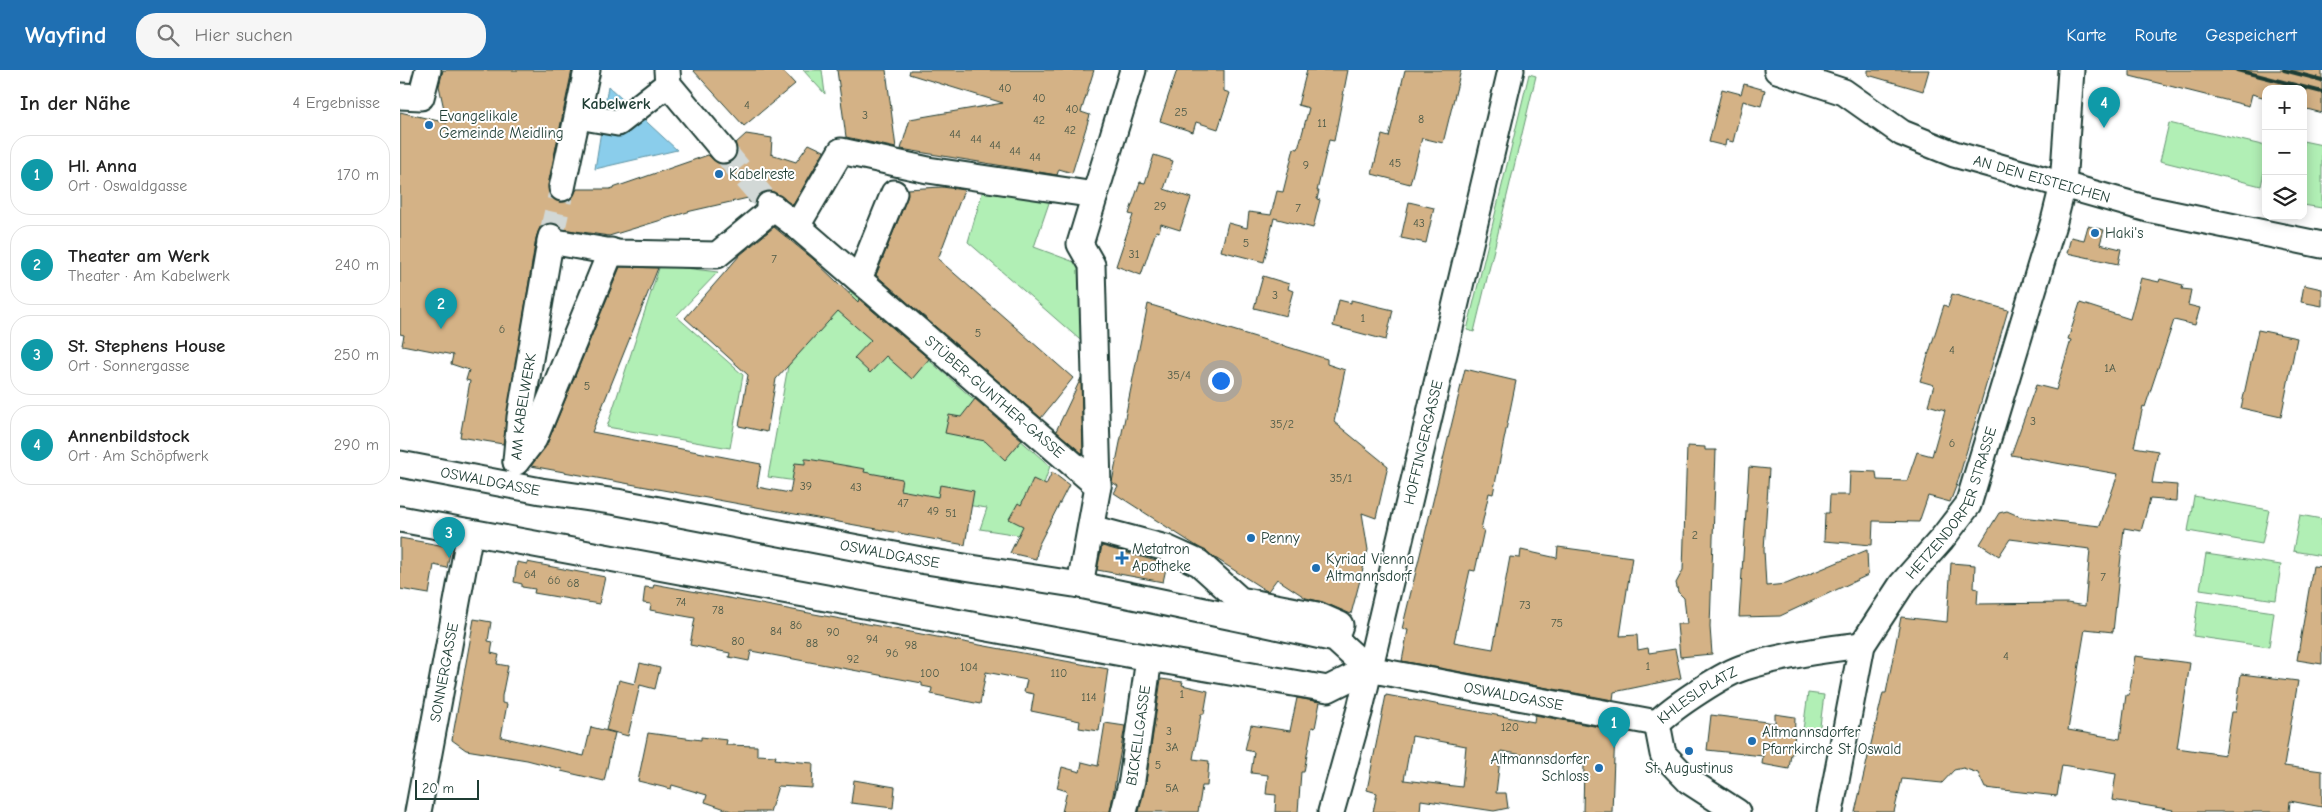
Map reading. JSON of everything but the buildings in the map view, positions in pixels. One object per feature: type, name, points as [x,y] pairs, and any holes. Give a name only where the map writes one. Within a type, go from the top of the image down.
[{"type":"street","points":[[400,96],[421,97],[428,70]]},
{"type":"street","points":[[562,188],[587,70]]},
{"type":"street","points":[[1080,585],[1098,486],[1092,265],[1080,244],[1133,70]]},
{"type":"street","name":"HOFFINGERGASSE","points":[[1331,812],[1360,709],[1511,70]]},
{"type":"street","name":"AN DEN EISTEICHEN","points":[[1777,70],[1844,92],[1902,133],[1985,163],[2148,209],[2322,245]]},
{"type":"street","name":"HETZENDORFER STRASSE","points":[[1830,812],[1862,645],[1902,584],[1941,540],[1968,505],[2054,221],[2062,185],[2070,70]]},
{"type":"street","points":[[578,116],[618,123],[667,77],[723,150]]},
{"type":"street","points":[[610,254],[719,262],[774,207],[797,226],[841,151],[899,181],[1095,196]]},
{"type":"street","points":[[859,279],[899,181]]},
{"type":"street","name":"STÜBER-GUNTHER-GASSE","points":[[797,226],[1098,486]]},
{"type":"street","name":"AM KABELWERK","points":[[550,241],[610,254],[534,439],[516,462],[520,418],[550,241]]},
{"type":"street","name":"OSWALDGASSE","points":[[400,464],[617,502],[926,561],[1080,585],[1335,639]]},
{"type":"street","points":[[400,519],[1149,658],[1328,689],[1368,669],[1335,639],[1340,625],[1317,614],[1240,600],[1199,563],[1166,548],[1091,528]]},
{"type":"street","name":"SONNERGASSE","points":[[418,812],[470,532]]},
{"type":"street","name":"KHLESLPLATZ","points":[[1737,812],[1689,781],[1663,754],[1657,723],[1667,713],[1743,667],[1862,645]]},
{"type":"street","name":"BICKELLGASSE","points":[[1124,812],[1132,780],[1149,658]]},
{"type":"street","name":"OSWALDGASSE","points":[[1368,669],[1657,723]]},
{"type":"green space","points":[[803,70],[822,70],[825,94]]},
{"type":"green space","points":[[1529,74],[1536,76],[1474,332],[1467,330]]},
{"type":"green space","points":[[2169,123],[2262,145],[2261,186],[2160,161]]},
{"type":"green space","points":[[2307,142],[2322,145],[2322,208],[2307,206]]},
{"type":"green space","points":[[985,183],[1051,197],[1034,247],[1085,266],[1087,346],[968,242]]},
{"type":"green space","points":[[660,265],[718,272],[676,316],[743,375],[730,448],[607,427]]},
{"type":"green space","points":[[850,291],[1050,466],[1026,536],[980,529],[987,508],[768,477],[788,366]]},
{"type":"green space","points":[[2194,496],[2269,510],[2262,544],[2188,531]]},
{"type":"green space","points":[[2300,515],[2322,519],[2322,556],[2293,551]]},
{"type":"green space","points":[[2206,554],[2281,565],[2276,600],[2200,589]]},
{"type":"green space","points":[[2198,601],[2274,612],[2269,647],[2193,636]]},
{"type":"green space","points":[[1808,693],[1824,695],[1819,734],[1803,730]]},
{"type":"water","points":[[608,86],[677,150],[595,169]]},
{"type":"tunnel","points":[[723,150],[769,205]]},
{"type":"tunnel","points":[[551,237],[562,188]]},
{"type":"railway","points":[[2237,70],[2322,92]]},
{"type":"railway","points":[[2284,70],[2322,80]]},
{"type":"place","name":"Evangelikale Gemeinde Meidling","points":[[429,125]]},
{"type":"place","name":"Annenbildstock","points":[[2104,128]]},
{"type":"place","name":"Kabelreste","points":[[719,174]]},
{"type":"place","name":"Haki's","points":[[2095,233]]},
{"type":"place","name":"Theater am Werk","points":[[441,329]]},
{"type":"place","name":"Penny","points":[[1251,538]]},
{"type":"place","name":"St. Stephens House","points":[[449,558]]},
{"type":"place","name":"Metatron Apotheke","points":[[1122,558]]},
{"type":"place","name":"Kyriad Vienna Altmannsdorf","points":[[1316,568]]},
{"type":"place","name":"Altmannsdorfer Pfarrkirche St. Oswald","points":[[1752,741]]},
{"type":"place","name":"Hl. Anna","points":[[1614,748]]},
{"type":"place","name":"St. Augustinus","points":[[1689,751]]},
{"type":"place","name":"Altmannsdorfer Schloss","points":[[1599,768]]},
{"type":"district","name":"Kabelwerk","points":[[616,103]]}]
